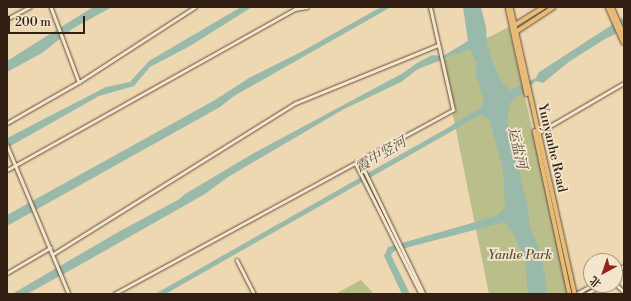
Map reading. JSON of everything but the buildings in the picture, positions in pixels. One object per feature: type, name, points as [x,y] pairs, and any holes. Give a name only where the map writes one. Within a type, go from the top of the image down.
[{"type":"main road","name":"Yunyanhe Road","points":[[508,7],[514,26],[518,30],[527,91],[576,294]]},
{"type":"main road","name":"Yunyanhe Road","points":[[511,7],[514,34],[526,82]]},
{"type":"main road","points":[[514,26],[544,7]]},
{"type":"main road","points":[[514,34],[554,7]]},
{"type":"main road","points":[[608,7],[622,33],[624,43]]},
{"type":"main road","points":[[612,7],[616,21]]},
{"type":"main road","name":"Yunyanhe Road","points":[[537,133],[570,294]]},
{"type":"street","points":[[7,19],[30,7]]},
{"type":"street","points":[[51,7],[79,82]]},
{"type":"street","points":[[7,123],[79,82],[196,7]]},
{"type":"street","points":[[7,170],[295,9],[307,7]]},
{"type":"street","points":[[114,294],[453,110],[430,7]]},
{"type":"street","points":[[53,254],[296,103],[438,45]]},
{"type":"street","points":[[537,133],[624,83]]},
{"type":"street","points":[[8,146],[69,294]]},
{"type":"street","points":[[360,161],[424,294]]},
{"type":"street","points":[[356,164],[420,294]]},
{"type":"street","points":[[7,273],[50,248]]},
{"type":"street","points":[[237,260],[254,294]]},
{"type":"green space","name":"Yanhe Park","points":[[509,27],[569,292],[566,294],[489,294],[442,61]]},
{"type":"green space","points":[[361,280],[374,294],[335,294]]},
{"type":"shaded area","points":[[93,7],[112,7],[72,29],[42,53],[7,72],[7,61]]},
{"type":"shaded area","points":[[241,7],[252,7],[190,46],[150,67],[134,86],[99,96],[7,148],[7,138],[106,87],[130,82],[149,61]]},
{"type":"shaded area","points":[[381,7],[391,7],[234,96],[220,107],[7,226],[7,215],[215,100],[249,78],[301,52]]},
{"type":"shaded area","points":[[463,7],[481,7],[486,27],[487,43],[493,63],[502,83],[510,90],[536,78],[538,73],[624,17],[624,30],[605,39],[570,61],[543,83],[536,81],[510,103],[507,120],[528,207],[529,223],[540,252],[546,279],[547,294],[528,294],[525,261],[513,233],[505,222],[394,251],[391,255],[410,294],[402,294],[384,256],[388,247],[496,216],[505,208],[503,169],[489,119],[480,115],[454,129],[452,125],[481,107],[484,101],[475,71],[477,64],[470,49],[418,69],[401,82],[344,109],[228,177],[205,194],[27,294],[12,294],[120,231],[178,200],[185,194],[254,153],[403,73],[432,55],[443,56],[468,41]]},
{"type":"waterway","name":"霞中竖河","points":[[159,294],[458,124]]},
{"type":"water label","name":"运盐河","points":[[517,148]]}]
